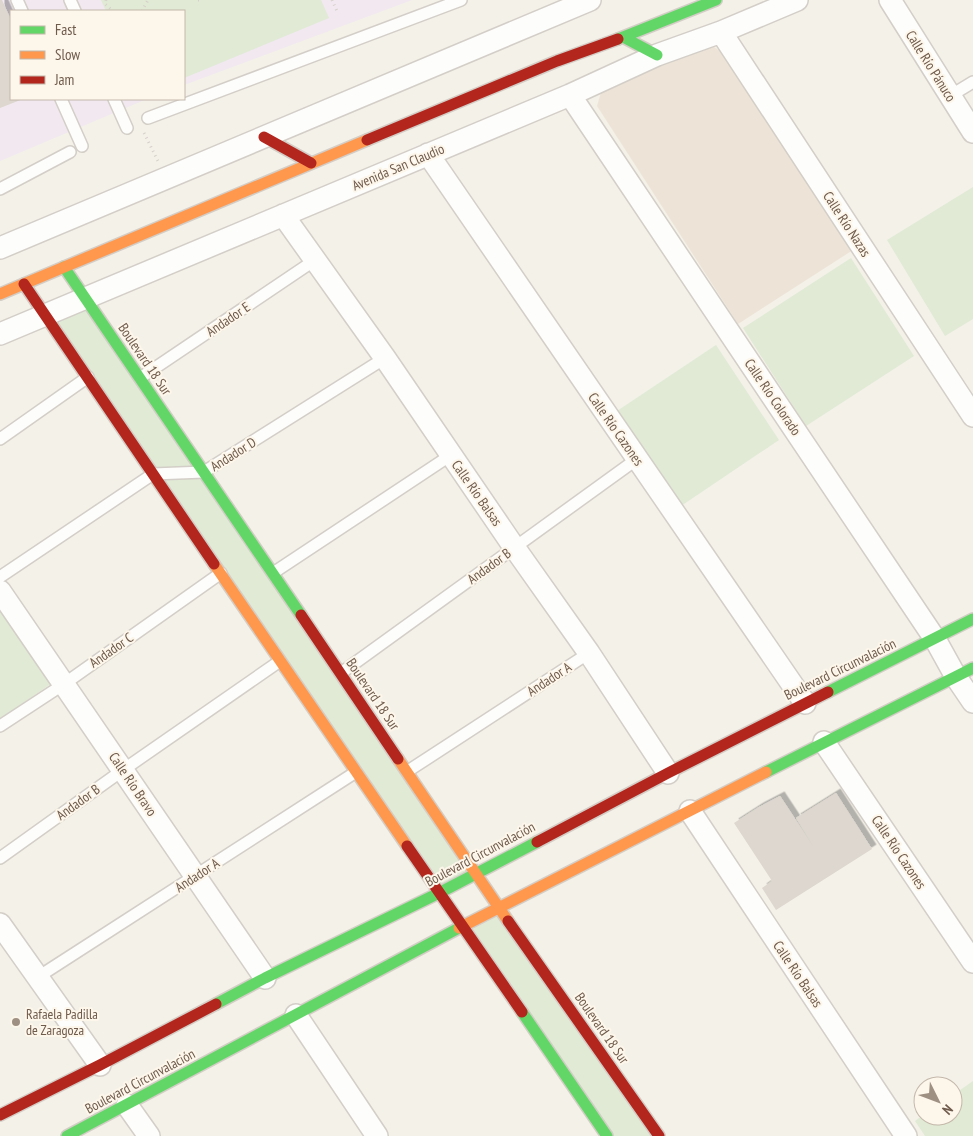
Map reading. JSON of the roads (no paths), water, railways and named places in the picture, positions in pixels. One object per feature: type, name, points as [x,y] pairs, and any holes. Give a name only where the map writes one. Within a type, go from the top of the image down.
[{"type":"main road","points":[[0,294],[557,61],[716,0]]},
{"type":"main road","points":[[557,61],[612,29]]},
{"type":"main road","points":[[623,37],[657,55]]},
{"type":"main road","points":[[264,137],[311,163]]},
{"type":"main road","name":"Boulevard 18 Sur","points":[[64,267],[499,907],[659,1136]]},
{"type":"main road","points":[[24,284],[606,1136]]},
{"type":"main road","name":"Boulevard Circunvalación","points":[[0,1116],[265,978],[439,893],[668,773],[973,618]]},
{"type":"main road","name":"Boulevard Circunvalación","points":[[67,1136],[462,926],[824,742],[965,673]]},
{"type":"street","points":[[0,248],[590,0]]},
{"type":"street","name":"Avenida San Claudio","points":[[0,334],[570,95],[657,55],[721,32],[797,0]]},
{"type":"street","name":"Calle Río Pánuco","points":[[890,0],[973,132]]},
{"type":"street","name":"Calle Río Nazas","points":[[721,32],[973,416]]},
{"type":"street","name":"Calle Río Colorado","points":[[570,95],[934,639],[965,673],[973,702]]},
{"type":"street","name":"Calle Río Cazones","points":[[428,154],[805,703]]},
{"type":"street","name":"Calle Río Balsas","points":[[283,215],[385,358],[589,653],[668,773]]},
{"type":"street","name":"Calle Río Bravo","points":[[0,591],[265,978]]},
{"type":"street","name":"Calle Río Cazones","points":[[824,742],[973,962]]},
{"type":"street","name":"Calle Río Balsas","points":[[690,811],[906,1136]]},
{"type":"street","points":[[0,924],[100,1065]]},
{"type":"street","points":[[296,1015],[377,1136]]},
{"type":"street","points":[[127,1105],[149,1136]]},
{"type":"lane","points":[[148,118],[460,0]]},
{"type":"lane","points":[[950,96],[973,82]]},
{"type":"lane","points":[[61,100],[82,146]]},
{"type":"lane","points":[[114,100],[127,128]]},
{"type":"lane","points":[[0,189],[70,152]]},
{"type":"lane","name":"Andador E","points":[[140,378],[315,260]]},
{"type":"lane","name":"Andador D","points":[[154,474],[204,472],[385,358]]},
{"type":"lane","points":[[0,439],[88,377]]},
{"type":"lane","points":[[273,573],[451,455]]},
{"type":"lane","name":"Andador B","points":[[341,673],[637,459]]},
{"type":"lane","points":[[0,577],[154,474]]},
{"type":"lane","name":"Andador C","points":[[0,726],[64,684],[220,573]]},
{"type":"lane","name":"Andador A","points":[[408,771],[589,653]]},
{"type":"lane","name":"Andador B","points":[[0,858],[280,661]]},
{"type":"lane","name":"Andador A","points":[[38,977],[356,772]]},
{"type":"place","name":"Rafaela Padilla de Zaragoza","points":[[16,1022]]}]
